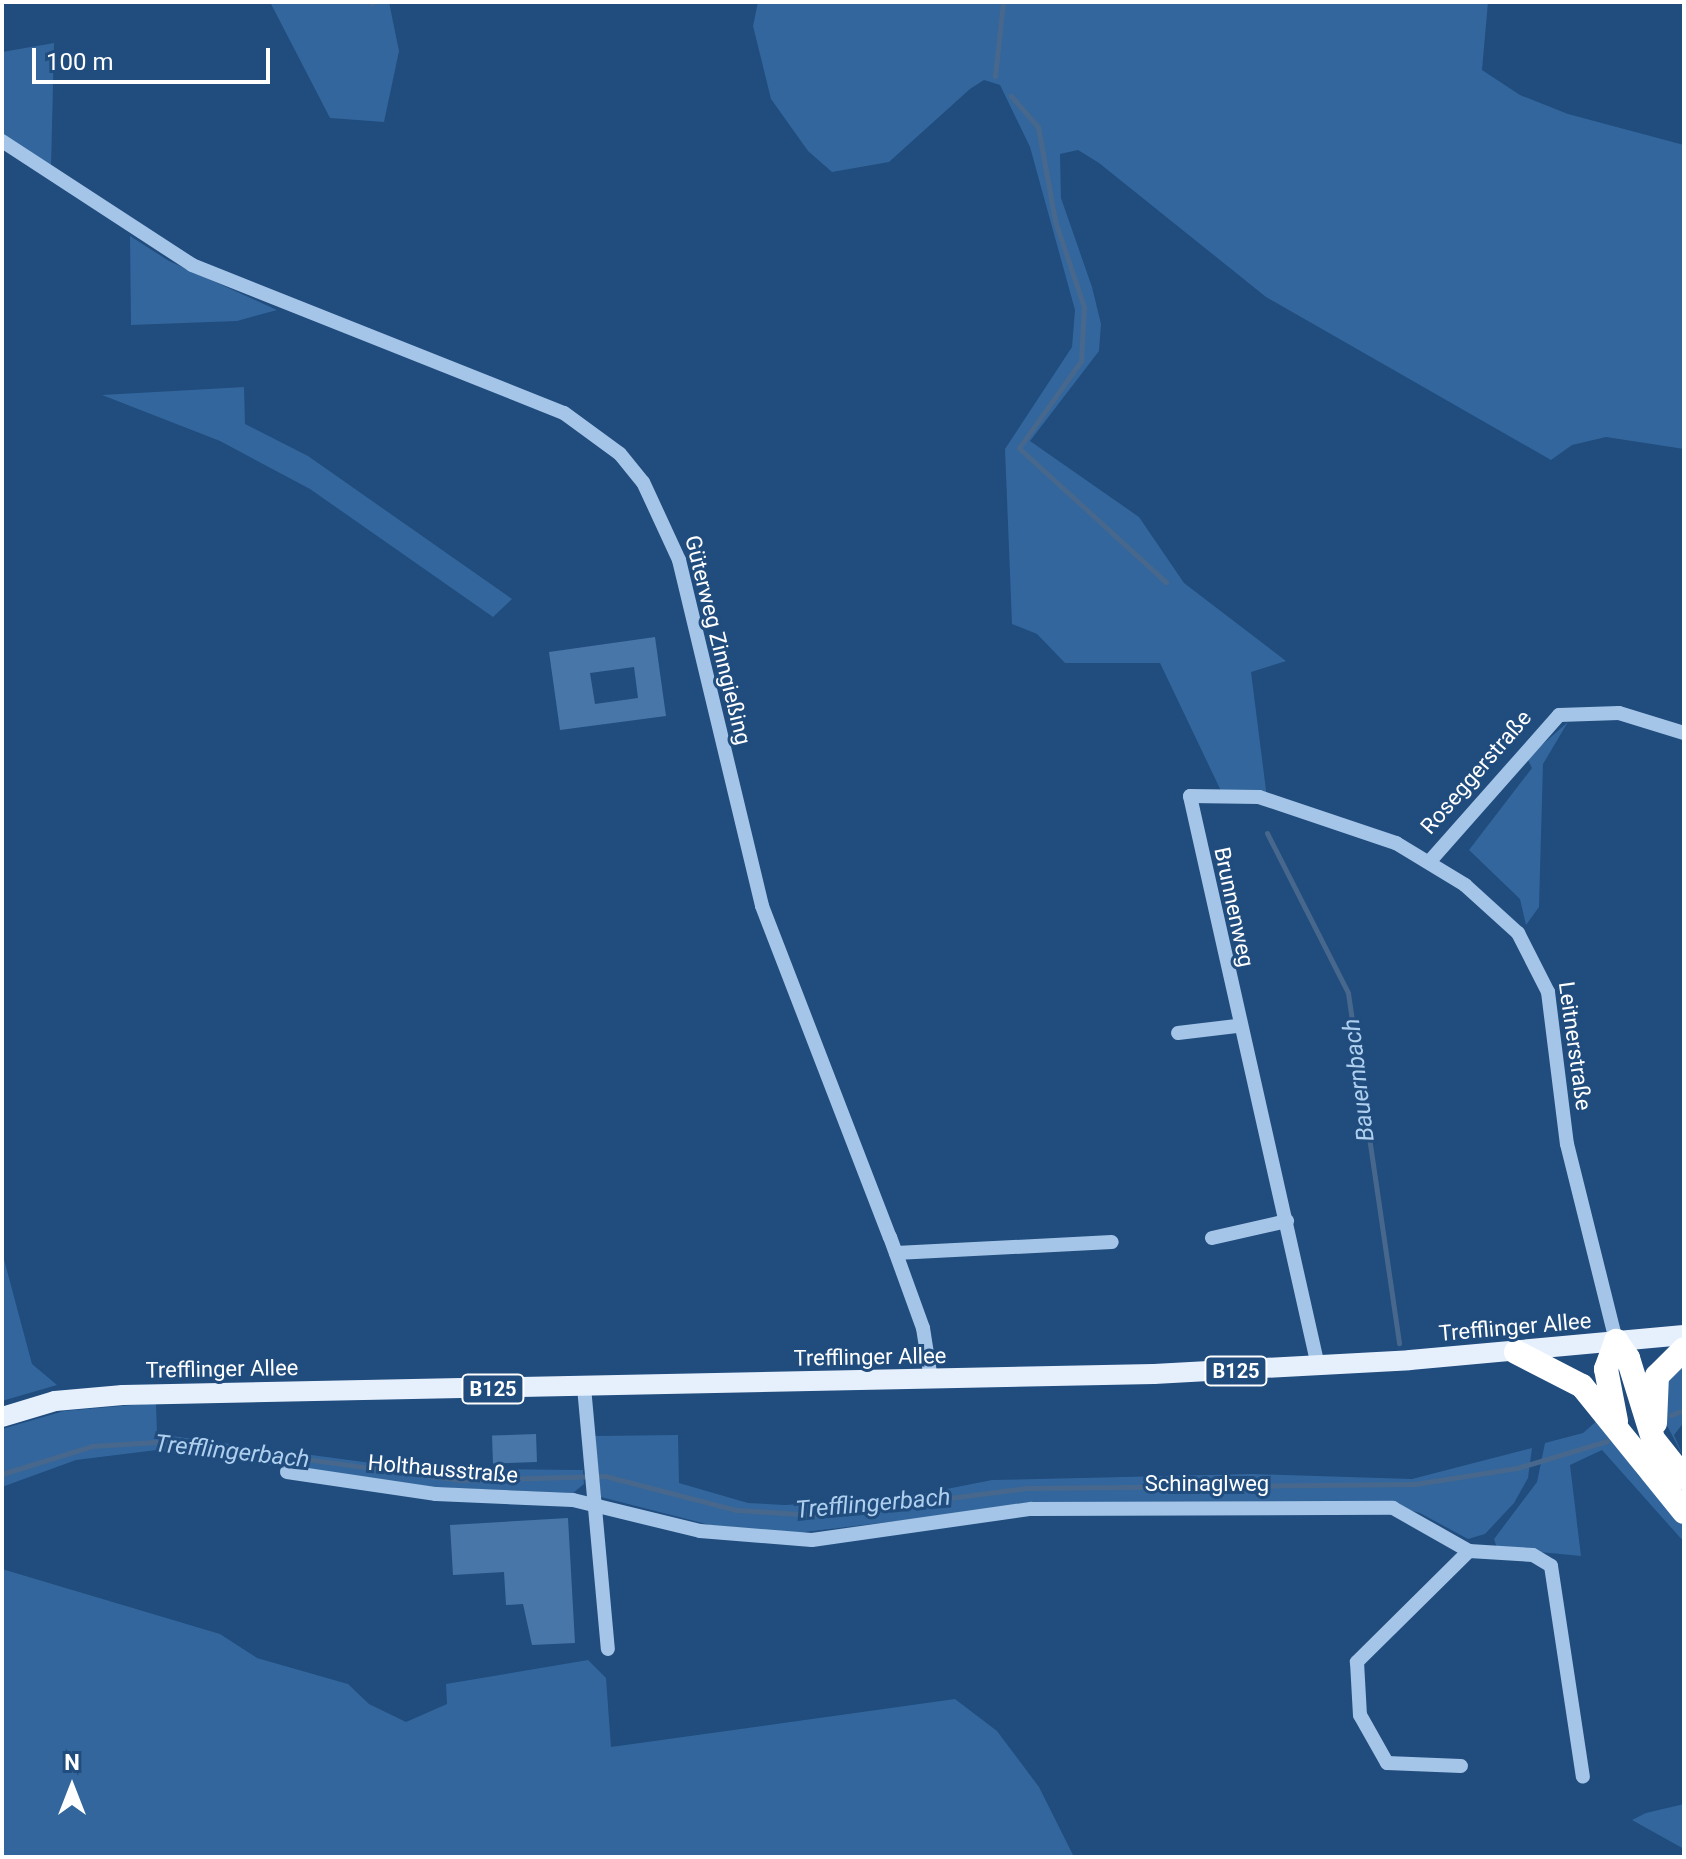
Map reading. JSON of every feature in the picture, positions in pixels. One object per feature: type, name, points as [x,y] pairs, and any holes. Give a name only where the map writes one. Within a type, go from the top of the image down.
[{"type":"highway","points":[[1616,1341],[1606,1369],[1616,1423]]},
{"type":"highway","points":[[1616,1341],[1628,1358],[1644,1420],[1684,1478]]},
{"type":"highway","points":[[1668,1459],[1653,1414],[1653,1388],[1684,1349]]},
{"type":"highway","points":[[1516,1352],[1582,1386],[1616,1423],[1684,1512]]},
{"type":"main road","name":"Trefflinger Allee","points":[[2,1417],[55,1401],[931,1374],[1318,1366],[1516,1352],[1684,1335]]},
{"type":"street","name":"Güterweg Zinngießing","points":[[2,141],[192,265],[564,413],[620,454],[643,482],[679,560],[762,906],[896,1253],[931,1374]]},
{"type":"street","name":"Roseggerstraße","points":[[1430,861],[1559,715],[1619,713],[1684,733]]},
{"type":"street","name":"Leitnerstraße","points":[[1190,796],[1259,797],[1360,828],[1430,861],[1518,933],[1542,972],[1567,1144],[1616,1341]]},
{"type":"street","name":"Brunnenweg","points":[[1190,796],[1237,1026],[1287,1221],[1318,1366]]},
{"type":"street","points":[[1178,1033],[1237,1026]]},
{"type":"street","points":[[1212,1238],[1287,1221]]},
{"type":"street","points":[[896,1253],[1112,1242]]},
{"type":"street","points":[[584,1387],[608,1649]]},
{"type":"street","name":"Holthausstraße","points":[[287,1472],[395,1489],[595,1507]]},
{"type":"street","name":"Schinaglweg","points":[[595,1507],[700,1531],[812,1540],[1031,1509],[1369,1505],[1413,1515],[1469,1551]]},
{"type":"street","points":[[1461,1766],[1387,1763],[1367,1736],[1353,1674],[1369,1649],[1469,1551],[1533,1555],[1551,1566],[1583,1777]]},
{"type":"shaded area","points":[[270,2],[389,2],[399,51],[384,122],[330,118]]},
{"type":"shaded area","points":[[758,2],[1488,2],[1482,70],[1520,95],[1568,114],[1684,145],[1684,449],[1606,437],[1572,445],[1551,460],[1266,297],[1099,163],[1078,150],[1060,154],[1061,198],[1092,287],[1101,324],[1099,351],[1030,441],[1139,517],[1184,583],[1286,661],[1251,672],[1267,798],[1222,793],[1160,663],[1065,663],[1037,634],[1012,624],[1005,449],[1072,347],[1075,310],[1030,147],[1000,85],[984,80],[970,89],[889,162],[832,172],[808,151],[771,99],[753,26]]},
{"type":"shaded area","points":[[54,43],[51,168],[2,134],[2,52]]},
{"type":"shaded area","points":[[130,236],[169,261],[277,310],[237,321],[131,325]]},
{"type":"shaded area","points":[[244,387],[245,424],[308,456],[512,599],[493,617],[310,489],[220,441],[102,395]]},
{"type":"shaded area","points":[[1568,722],[1543,764],[1539,907],[1526,925],[1520,899],[1469,850],[1532,768],[1527,758]]},
{"type":"shaded area","points":[[2,1252],[32,1364],[57,1385],[2,1401]]},
{"type":"shaded area","points":[[1684,1360],[1684,1422],[1674,1435],[1684,1458],[1661,1414],[1666,1378]]},
{"type":"shaded area","points":[[156,1403],[157,1434],[408,1468],[583,1470],[584,1484],[573,1493],[431,1487],[157,1450],[76,1460],[2,1487],[2,1429],[64,1411]]},
{"type":"shaded area","points":[[1599,1419],[1638,1475],[1684,1522],[1684,1542],[1602,1450],[1570,1465],[1581,1556],[1497,1548],[1494,1539],[1537,1482],[1545,1443],[1583,1433]]},
{"type":"shaded area","points":[[678,1435],[679,1483],[748,1503],[785,1505],[901,1498],[992,1480],[1252,1474],[1412,1479],[1532,1448],[1528,1478],[1514,1503],[1485,1534],[1468,1539],[1420,1513],[1375,1501],[1049,1503],[796,1533],[710,1525],[601,1497],[595,1436]]},
{"type":"shaded area","points":[[2,1569],[220,1634],[257,1658],[348,1684],[369,1704],[406,1722],[447,1704],[446,1684],[588,1660],[606,1678],[611,1747],[955,1699],[997,1731],[1039,1787],[1074,1857],[2,1857]]},
{"type":"shaded area","points":[[1684,1804],[1684,1849],[1632,1820],[1646,1813]]},
{"type":"building","points":[[655,637],[666,716],[560,730],[549,652]],"holes":[[[634,667],[638,698],[595,704],[590,673]]]},
{"type":"building","points":[[536,1434],[537,1462],[493,1464],[492,1436]]},
{"type":"building","points":[[568,1518],[575,1643],[532,1645],[523,1604],[506,1605],[504,1572],[453,1575],[450,1525]]},
{"type":"waterway","points":[[995,76],[1003,2]]},
{"type":"waterway","points":[[1011,96],[1038,127],[1055,221],[1084,307],[1081,361],[1019,448],[1166,582]]},
{"type":"waterway","name":"Bauernbach","points":[[1267,833],[1348,993],[1399,1343]]},
{"type":"waterway","name":"Trefflingerbach","points":[[1671,1415],[1684,1410]]},
{"type":"waterway","name":"Trefflingerbach","points":[[2,1474],[92,1446],[172,1441],[459,1480],[605,1476],[736,1510],[816,1515],[1028,1488],[1415,1484],[1517,1468],[1607,1441]]}]
